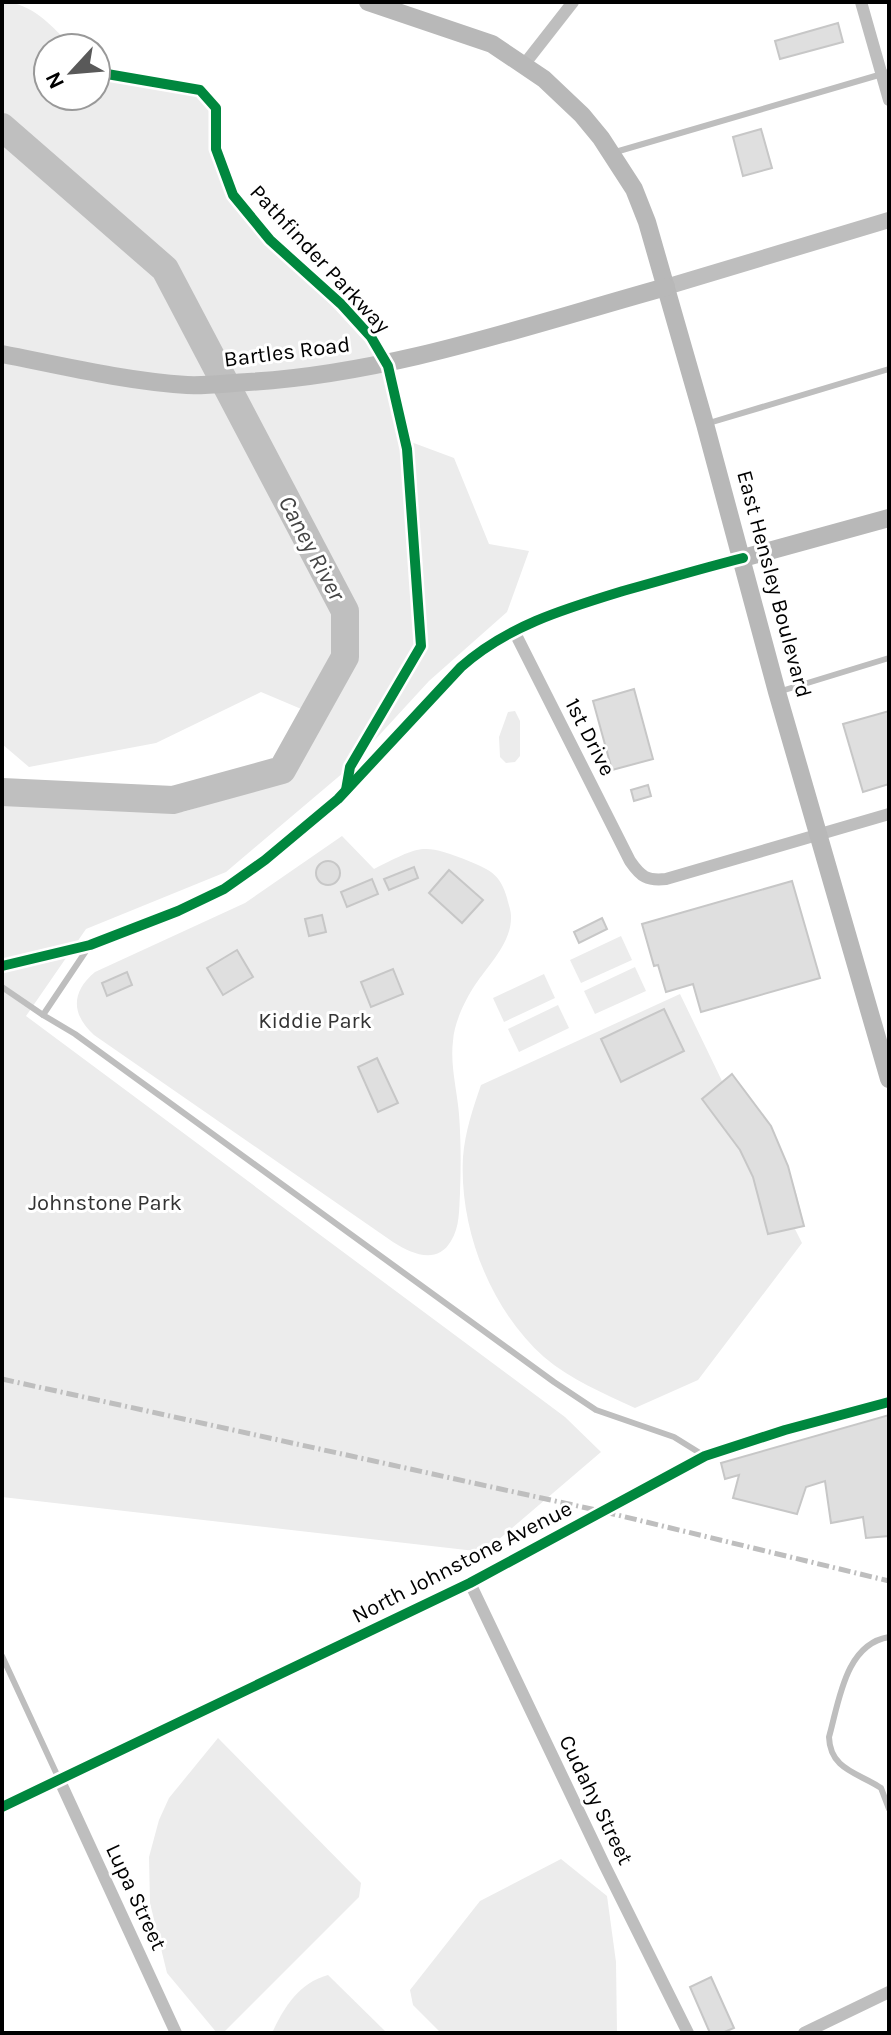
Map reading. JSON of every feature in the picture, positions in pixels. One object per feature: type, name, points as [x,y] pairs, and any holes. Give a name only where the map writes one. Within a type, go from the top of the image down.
[{"type":"main road","name":"East Hensley Boulevard","points":[[368,2],[492,44],[544,79],[582,115],[634,189],[666,287],[743,558],[777,692],[889,1079]]},
{"type":"main road","name":"Bartles Road","points":[[2,354],[93,372],[188,385],[278,380],[333,373],[445,348],[666,287]]},
{"type":"main road","points":[[743,558],[889,518]]},
{"type":"street","points":[[523,66],[573,2]]},
{"type":"street","points":[[861,2],[885,73],[889,100]]},
{"type":"street","points":[[666,287],[889,220]]},
{"type":"street","points":[[2,966],[90,945],[178,911],[224,889],[265,860],[338,799],[461,667],[482,649],[514,631],[562,610],[743,558]]},
{"type":"street","name":"1st Drive","points":[[514,631],[630,861],[640,875],[648,880],[666,879],[819,833]]},
{"type":"street","points":[[819,833],[889,814]]},
{"type":"street","name":"North Johnstone Avenue","points":[[2,1807],[470,1583],[705,1456],[785,1430],[889,1402]]},
{"type":"street","name":"Cudahy Street","points":[[470,1583],[688,2033]]},
{"type":"street","name":"Lupa Street","points":[[59,1779],[176,2033]]},
{"type":"street","points":[[804,2033],[889,1992]]},
{"type":"lane","points":[[611,153],[885,73]]},
{"type":"lane","points":[[705,424],[889,369]]},
{"type":"lane","points":[[777,692],[889,658]]},
{"type":"lane","points":[[43,1015],[90,945]]},
{"type":"lane","points":[[2,987],[75,1034],[554,1382],[596,1410],[674,1437],[705,1456]]},
{"type":"lane","points":[[889,1637],[867,1646],[847,1673],[829,1737],[830,1747],[843,1767],[881,1788],[889,1809]]},
{"type":"lane","points":[[2,1656],[59,1779]]},
{"type":"green space","name":"Johnstone Park","points":[[2,2],[33,11],[57,32],[32,32],[32,112],[112,112],[112,79],[200,93],[214,118],[216,162],[226,190],[257,233],[321,294],[369,346],[383,372],[411,442],[454,458],[489,544],[529,551],[507,612],[429,681],[350,767],[226,872],[86,929],[26,1016],[565,1417],[601,1452],[484,1552],[2,1497],[2,805],[183,812],[293,778],[325,719],[261,692],[156,743],[29,767],[2,744]]},
{"type":"green space","points":[[515,711],[520,721],[520,756],[515,762],[506,763],[500,757],[499,737],[508,712]]},
{"type":"green space","name":"Kiddie Park","points":[[342,836],[374,869],[421,849],[441,851],[478,865],[498,879],[511,911],[504,944],[471,991],[455,1027],[452,1059],[459,1114],[461,1173],[458,1218],[451,1241],[439,1253],[432,1255],[416,1253],[393,1242],[94,1035],[78,1011],[81,987],[95,972],[245,903]]},
{"type":"green space","points":[[621,936],[632,960],[581,983],[570,960]]},
{"type":"green space","points":[[635,967],[646,991],[595,1014],[584,991]]},
{"type":"green space","points":[[544,974],[555,998],[504,1022],[493,998]]},
{"type":"green space","points":[[680,994],[722,1081],[732,1074],[769,1126],[793,1183],[804,1226],[795,1229],[802,1243],[698,1380],[635,1408],[588,1386],[554,1365],[525,1338],[508,1315],[482,1266],[473,1239],[466,1211],[463,1157],[467,1129],[481,1085]]},
{"type":"green space","points":[[558,1005],[569,1028],[519,1052],[508,1029]]},
{"type":"green space","points":[[218,1738],[361,1883],[359,1897],[223,2033],[217,2033],[167,1973],[150,1903],[149,1857],[159,1820],[169,1798]]},
{"type":"green space","points":[[561,1859],[607,1896],[616,1962],[617,2033],[441,2033],[413,2005],[410,1990],[480,1901]]},
{"type":"green space","points":[[328,1975],[387,2033],[272,2033],[294,1997],[309,1984]]},
{"type":"building","points":[[838,23],[843,42],[780,59],[775,41]]},
{"type":"building","points":[[761,129],[772,168],[743,176],[733,137]]},
{"type":"building","points":[[634,689],[653,759],[612,770],[593,701]]},
{"type":"building","points":[[889,711],[889,784],[863,792],[843,724]]},
{"type":"building","points":[[648,785],[651,796],[634,801],[631,790]]},
{"type":"building","points":[[328,861],[337,864],[340,873],[337,882],[328,885],[319,882],[316,873],[319,864]]},
{"type":"building","points":[[414,867],[418,878],[389,890],[384,879]]},
{"type":"building","points":[[449,870],[483,900],[462,923],[429,893]]},
{"type":"building","points":[[372,879],[378,894],[347,907],[341,892]]},
{"type":"building","points":[[792,881],[820,978],[701,1012],[693,984],[666,992],[658,965],[654,966],[642,924]]},
{"type":"building","points":[[322,915],[326,932],[309,936],[305,919]]},
{"type":"building","points":[[602,918],[607,929],[579,943],[574,932]]},
{"type":"building","points":[[237,950],[253,977],[223,995],[207,968]]},
{"type":"building","points":[[393,969],[403,994],[371,1007],[361,982]]},
{"type":"building","points":[[127,972],[132,985],[107,996],[102,983]]},
{"type":"building","points":[[664,1009],[684,1051],[621,1082],[601,1039]]},
{"type":"building","points":[[377,1058],[398,1103],[378,1112],[358,1067]]},
{"type":"building","points":[[732,1074],[771,1126],[788,1166],[804,1226],[768,1234],[753,1177],[740,1150],[702,1099]]},
{"type":"building","points":[[889,1415],[889,1536],[866,1538],[863,1517],[831,1523],[825,1481],[806,1487],[797,1514],[733,1498],[739,1475],[725,1479],[721,1463]]},
{"type":"building","points":[[711,1977],[734,2028],[722,2033],[710,2033],[690,1987]]},
{"type":"waterway","name":"Caney River","points":[[2,127],[165,269],[345,611],[345,657],[282,770],[173,800],[2,792]]},
{"type":"railway","points":[[2,1379],[605,1512],[889,1581]]},
{"type":"cycle path","name":"Pathfinder Parkway","points":[[112,75],[200,90],[216,108],[216,149],[233,195],[270,240],[341,304],[371,337],[388,366],[407,449],[421,646],[350,767],[346,790]]},
{"type":"cycle path","points":[[2,966],[90,945],[178,911],[224,889],[265,860],[338,799],[461,667],[497,640],[537,620],[579,605],[743,558]]},
{"type":"cycle path","points":[[2,1807],[470,1583],[705,1456],[785,1430],[889,1402]]}]
